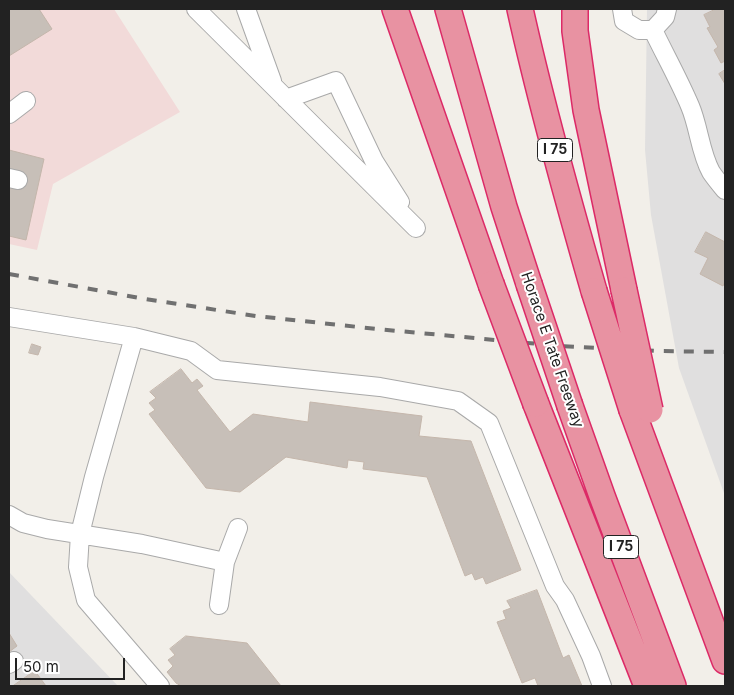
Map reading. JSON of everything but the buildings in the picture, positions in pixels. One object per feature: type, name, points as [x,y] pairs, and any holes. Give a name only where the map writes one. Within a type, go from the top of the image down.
[{"type":"highway","points":[[395,9],[491,284],[536,404],[648,686]]},
{"type":"highway","points":[[408,9],[435,125]]},
{"type":"highway","name":"Horace E Tate Freeway","points":[[448,9],[504,207],[529,284],[570,406],[673,686]]},
{"type":"highway","name":"I 75","points":[[520,9],[565,188],[594,291],[641,410],[664,496],[725,661]]},
{"type":"highway","points":[[575,9],[575,31],[586,110],[624,290],[641,410]]},
{"type":"street","points":[[196,9],[280,93],[354,167],[416,228],[374,161],[336,81],[280,93]]},
{"type":"street","points":[[246,9],[280,93]]},
{"type":"street","points":[[622,9],[624,21],[639,30],[653,30],[665,17],[667,9]]},
{"type":"street","points":[[653,30],[691,107],[710,170],[725,190]]},
{"type":"street","points":[[9,114],[26,101]]},
{"type":"street","points":[[9,317],[134,338],[191,351],[218,370],[380,387],[458,401],[489,422],[555,586],[565,600],[591,656],[602,686]]},
{"type":"street","points":[[134,338],[94,477],[80,534],[78,567],[86,600],[160,686]]},
{"type":"street","points":[[9,515],[23,523],[47,529],[142,544],[225,562]]},
{"type":"street","points":[[219,605],[225,562],[238,528]]},
{"type":"shaded area","points":[[9,9],[114,9],[180,112],[53,184],[37,250],[9,244]]},
{"type":"shaded area","points":[[647,9],[725,9],[725,496],[679,368],[651,215],[645,150]]},
{"type":"shaded area","points":[[9,572],[118,686],[9,686]]},
{"type":"railway","points":[[9,274],[145,299],[256,316],[560,346],[725,352]]}]
